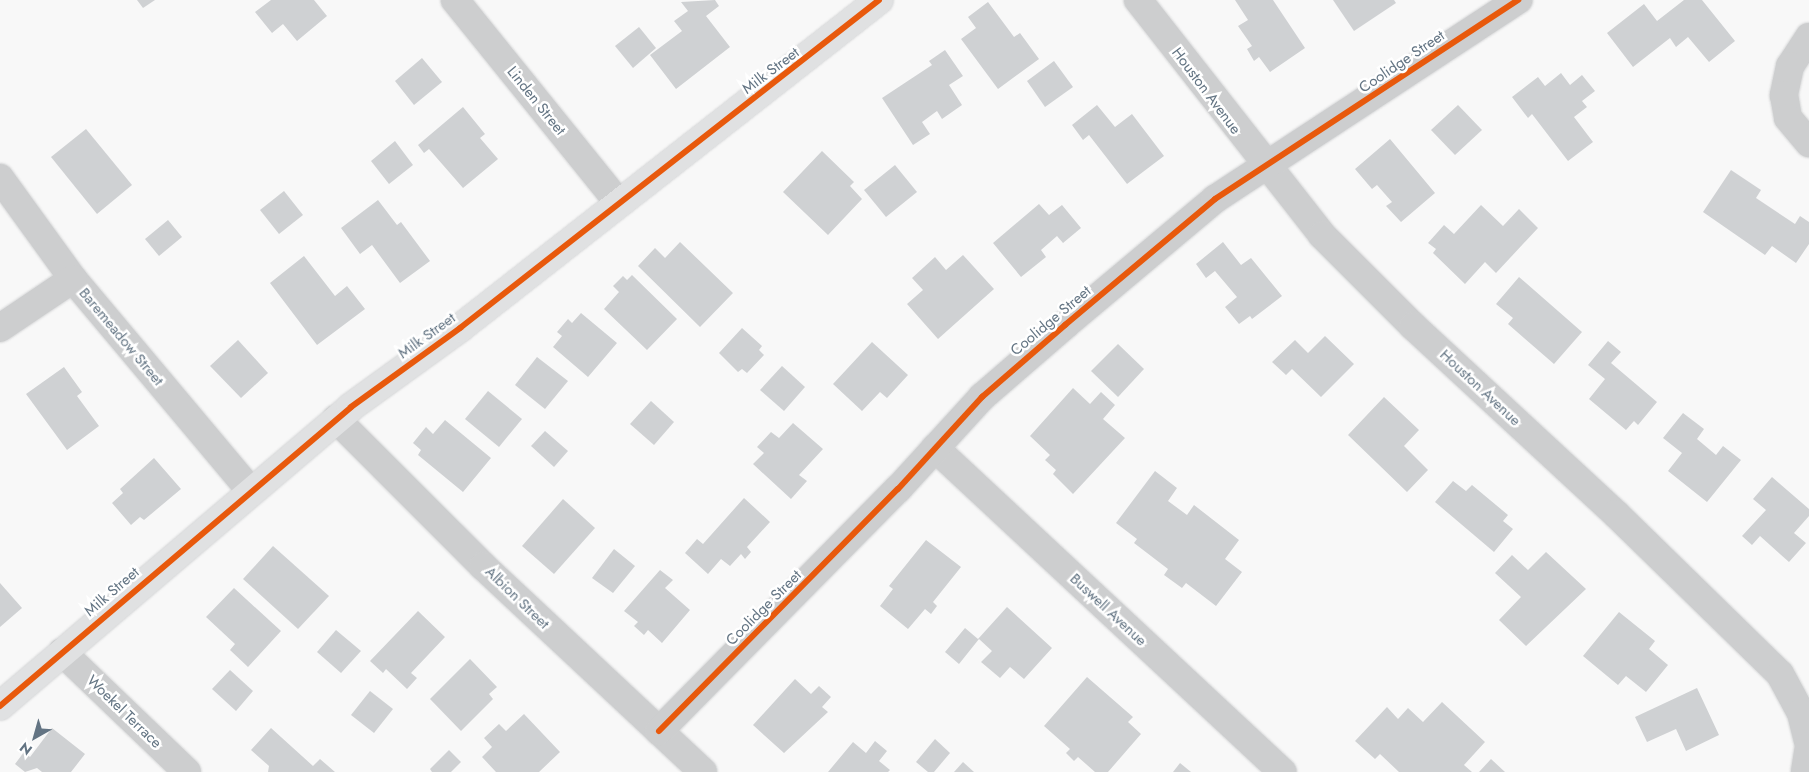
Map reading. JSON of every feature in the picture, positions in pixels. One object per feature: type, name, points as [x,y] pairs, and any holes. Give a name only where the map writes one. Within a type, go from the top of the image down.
[{"type":"street","name":"Linden Street","points":[[455,0],[618,202]]},
{"type":"street","name":"Milk Street","points":[[0,706],[250,490],[336,419],[460,328],[618,202],[880,0]]},
{"type":"street","name":"Houston Avenue","points":[[1138,0],[1266,168],[1322,235],[1412,326],[1616,514],[1780,674],[1801,713],[1808,746],[1805,772]]},
{"type":"street","name":"Coolidge Street","points":[[659,731],[935,448],[982,397],[1072,319],[1215,199],[1266,168],[1518,0]]},
{"type":"street","points":[[1809,37],[1790,66],[1784,95],[1788,118],[1809,143]]},
{"type":"street","name":"Baremeadow Street","points":[[0,178],[72,279],[250,490]]},
{"type":"street","points":[[0,328],[72,279]]},
{"type":"street","name":"Albion Street","points":[[336,419],[469,552],[703,772]]},
{"type":"street","name":"Buswell Avenue","points":[[935,448],[1282,772]]},
{"type":"street","name":"Woekel Terrace","points":[[62,652],[186,772]]},
{"type":"building","points":[[137,0],[155,0],[143,8]]},
{"type":"building","points":[[271,0],[314,0],[327,16],[297,41],[283,24],[272,33],[255,12]]},
{"type":"building","points":[[715,0],[719,6],[706,16],[730,47],[676,89],[650,55],[682,31],[674,21],[688,11],[681,2]]},
{"type":"building","points":[[1235,0],[1273,0],[1305,48],[1270,72],[1259,57],[1254,61],[1247,49],[1252,46],[1238,26],[1248,20]]},
{"type":"building","points":[[1333,0],[1394,0],[1396,3],[1354,31]]},
{"type":"building","points":[[1684,0],[1702,0],[1735,41],[1709,62],[1688,37],[1676,47],[1670,38],[1633,67],[1607,33],[1644,4],[1657,21]]},
{"type":"building","points":[[988,2],[1014,37],[1020,33],[1039,59],[998,89],[961,39],[976,28],[968,17]]},
{"type":"building","points":[[639,27],[656,48],[633,68],[615,46]]},
{"type":"building","points":[[945,50],[963,76],[949,85],[962,105],[942,119],[937,111],[922,122],[930,134],[913,145],[882,98],[932,65],[929,61]]},
{"type":"building","points":[[422,58],[442,82],[414,105],[395,81]]},
{"type":"building","points":[[1054,61],[1073,87],[1045,107],[1027,81]]},
{"type":"building","points":[[1561,73],[1570,85],[1582,75],[1595,91],[1582,101],[1587,107],[1574,117],[1593,142],[1568,161],[1532,114],[1528,118],[1512,97],[1538,77],[1545,86]]},
{"type":"building","points":[[1097,105],[1115,127],[1132,114],[1164,156],[1127,184],[1089,135],[1083,140],[1072,125]]},
{"type":"building","points":[[1458,105],[1482,130],[1455,155],[1431,130]]},
{"type":"building","points":[[463,107],[485,134],[480,138],[498,159],[463,188],[429,149],[424,153],[418,145]]},
{"type":"building","points":[[86,129],[132,185],[97,214],[51,157]]},
{"type":"building","points":[[1390,139],[1435,193],[1401,222],[1386,206],[1392,202],[1377,185],[1372,189],[1355,169]]},
{"type":"building","points":[[395,141],[413,165],[389,184],[371,161]]},
{"type":"building","points":[[822,151],[854,182],[850,186],[862,199],[828,235],[783,192]]},
{"type":"building","points":[[895,165],[917,192],[886,217],[864,190]]},
{"type":"building","points":[[1731,170],[1761,190],[1756,198],[1795,224],[1800,216],[1809,222],[1809,244],[1796,263],[1772,246],[1765,255],[1703,212]]},
{"type":"building","points":[[284,191],[303,215],[279,234],[260,210]]},
{"type":"building","points":[[378,200],[397,225],[401,222],[430,261],[400,283],[372,245],[360,254],[341,228]]},
{"type":"building","points":[[1039,204],[1049,215],[1062,205],[1081,228],[1063,243],[1057,236],[1041,250],[1046,257],[1021,277],[993,243]]},
{"type":"building","points":[[1481,205],[1503,226],[1519,209],[1538,228],[1496,273],[1485,262],[1465,284],[1433,253],[1436,249],[1428,243],[1444,225],[1454,234]]},
{"type":"building","points":[[168,220],[182,237],[159,256],[145,239]]},
{"type":"building","points":[[680,242],[733,293],[700,327],[638,266],[655,248],[665,258]]},
{"type":"building","points":[[1223,242],[1241,265],[1251,258],[1282,296],[1252,319],[1250,316],[1239,324],[1225,307],[1237,297],[1215,271],[1206,278],[1196,264]]},
{"type":"building","points":[[963,255],[994,289],[938,339],[907,304],[923,290],[912,278],[935,257],[946,270]]},
{"type":"building","points":[[304,256],[335,296],[347,286],[365,309],[317,345],[270,283]]},
{"type":"building","points":[[632,275],[677,319],[647,350],[604,309],[619,292],[613,286],[623,276],[627,280]]},
{"type":"building","points":[[1519,277],[1582,332],[1554,364],[1508,324],[1513,318],[1496,304]]},
{"type":"building","points":[[581,313],[617,343],[588,377],[553,347],[562,336],[557,332],[568,319],[572,323]]},
{"type":"building","points":[[742,328],[762,346],[759,350],[764,355],[747,373],[742,369],[738,372],[719,353]]},
{"type":"building","points":[[1325,336],[1354,364],[1321,397],[1292,369],[1286,375],[1272,362],[1295,340],[1308,353]]},
{"type":"building","points":[[238,340],[268,373],[241,398],[210,366]]},
{"type":"building","points":[[1608,341],[1621,352],[1611,363],[1657,402],[1638,425],[1634,421],[1626,430],[1589,399],[1605,379],[1588,365]]},
{"type":"building","points":[[872,342],[908,375],[887,398],[880,392],[862,411],[833,384]]},
{"type":"building","points":[[1118,344],[1144,369],[1118,397],[1091,371]]},
{"type":"building","points":[[537,357],[568,381],[545,409],[515,385]]},
{"type":"building","points":[[782,366],[805,387],[784,411],[760,390]]},
{"type":"building","points":[[64,367],[82,392],[77,396],[99,426],[67,450],[26,394]]},
{"type":"building","points":[[1073,388],[1090,404],[1101,392],[1115,405],[1103,419],[1125,438],[1073,494],[1053,474],[1056,470],[1045,460],[1050,455],[1030,436]]},
{"type":"building","points":[[488,391],[522,419],[499,447],[465,419]]},
{"type":"building","points":[[1384,397],[1419,430],[1404,446],[1428,470],[1407,492],[1348,435]]},
{"type":"building","points":[[651,401],[674,422],[654,445],[630,424]]},
{"type":"building","points":[[1683,413],[1704,429],[1697,439],[1716,455],[1723,446],[1741,460],[1707,502],[1668,471],[1682,453],[1663,438]]},
{"type":"building","points":[[445,420],[491,458],[463,492],[418,455],[421,450],[413,443],[426,427],[433,434]]},
{"type":"building","points":[[793,423],[823,449],[799,475],[807,481],[791,499],[753,464],[764,453],[757,447],[771,432],[779,438]]},
{"type":"building","points":[[545,431],[568,451],[554,467],[531,446]]},
{"type":"building","points":[[154,458],[181,489],[144,520],[140,517],[131,525],[112,503],[123,493],[120,489]]},
{"type":"building","points":[[1155,471],[1177,488],[1168,501],[1187,515],[1194,505],[1239,540],[1225,559],[1242,572],[1216,606],[1186,583],[1182,588],[1164,575],[1168,569],[1134,543],[1137,539],[1116,523]]},
{"type":"building","points":[[1772,477],[1809,509],[1809,516],[1794,533],[1806,543],[1789,562],[1760,536],[1752,545],[1742,536],[1766,510],[1753,499]]},
{"type":"building","points":[[1453,481],[1466,491],[1472,485],[1508,515],[1503,521],[1513,529],[1494,552],[1435,502]]},
{"type":"building","points":[[744,498],[770,522],[747,547],[751,552],[745,559],[741,554],[730,566],[721,559],[708,574],[685,553],[697,539],[703,544]]},
{"type":"building","points":[[563,499],[595,528],[554,574],[522,546]]},
{"type":"building","points":[[926,540],[961,567],[933,602],[937,606],[931,614],[925,609],[908,629],[880,606],[893,589],[889,586]]},
{"type":"building","points":[[273,546],[329,596],[298,629],[243,579]]},
{"type":"building","points":[[614,549],[635,566],[613,593],[592,578]]},
{"type":"building","points":[[1546,552],[1586,589],[1526,646],[1499,620],[1521,597],[1495,573],[1512,555],[1528,570]]},
{"type":"building","points":[[660,570],[673,580],[665,588],[690,610],[662,643],[648,630],[644,635],[634,626],[638,622],[624,611]]},
{"type":"building","points":[[0,583],[22,608],[0,627]]},
{"type":"building","points":[[234,588],[281,631],[248,667],[230,650],[235,644],[206,617]]},
{"type":"building","points":[[1007,607],[1052,648],[1024,679],[1010,667],[1000,678],[981,662],[992,651],[979,639],[959,664],[945,652],[965,628],[978,639]]},
{"type":"building","points":[[418,611],[445,637],[411,673],[417,678],[407,689],[386,669],[383,673],[370,661]]},
{"type":"building","points":[[1619,612],[1655,641],[1649,649],[1668,665],[1646,692],[1626,676],[1618,685],[1583,656]]},
{"type":"building","points":[[336,630],[361,651],[341,673],[317,652]]},
{"type":"building","points":[[470,659],[497,687],[489,694],[493,699],[461,731],[430,699]]},
{"type":"building","points":[[230,670],[253,691],[236,711],[212,689]]},
{"type":"building","points":[[1087,677],[1133,717],[1128,722],[1141,734],[1108,772],[1095,772],[1078,757],[1074,761],[1066,753],[1070,749],[1044,726]]},
{"type":"building","points":[[795,679],[811,694],[819,686],[831,697],[822,707],[828,712],[784,753],[753,725]]},
{"type":"building","points":[[1697,688],[1719,735],[1686,751],[1676,729],[1647,742],[1635,717]]},
{"type":"building","points":[[370,691],[393,709],[374,733],[351,715]]},
{"type":"building","points":[[1442,702],[1485,742],[1464,765],[1472,772],[1399,772],[1380,754],[1375,759],[1355,741],[1387,707],[1398,719],[1408,708],[1423,722]]},
{"type":"building","points":[[524,714],[560,752],[539,772],[496,772],[482,757],[492,747],[484,738],[499,724],[506,731]]},
{"type":"building","points":[[52,728],[85,754],[71,772],[42,772],[37,768],[25,772],[15,764],[24,752],[30,757]]},
{"type":"building","points":[[271,728],[313,766],[320,759],[335,772],[268,772],[269,766],[251,750]]},
{"type":"building","points":[[935,739],[950,753],[934,772],[928,772],[916,762]]},
{"type":"building","points":[[875,741],[887,751],[879,761],[890,770],[888,772],[828,772],[853,742],[866,753]]},
{"type":"building","points":[[449,750],[461,762],[451,772],[432,772],[430,769]]},
{"type":"building","points":[[1491,759],[1505,772],[1479,772]]},
{"type":"building","points":[[963,762],[974,772],[954,772]]},
{"type":"building","points":[[1180,763],[1191,772],[1173,772]]},
{"type":"cycle path","points":[[0,706],[351,407],[460,328],[879,0]]},
{"type":"cycle path","points":[[659,731],[898,489],[982,397],[1065,325],[1215,199],[1518,0]]}]
